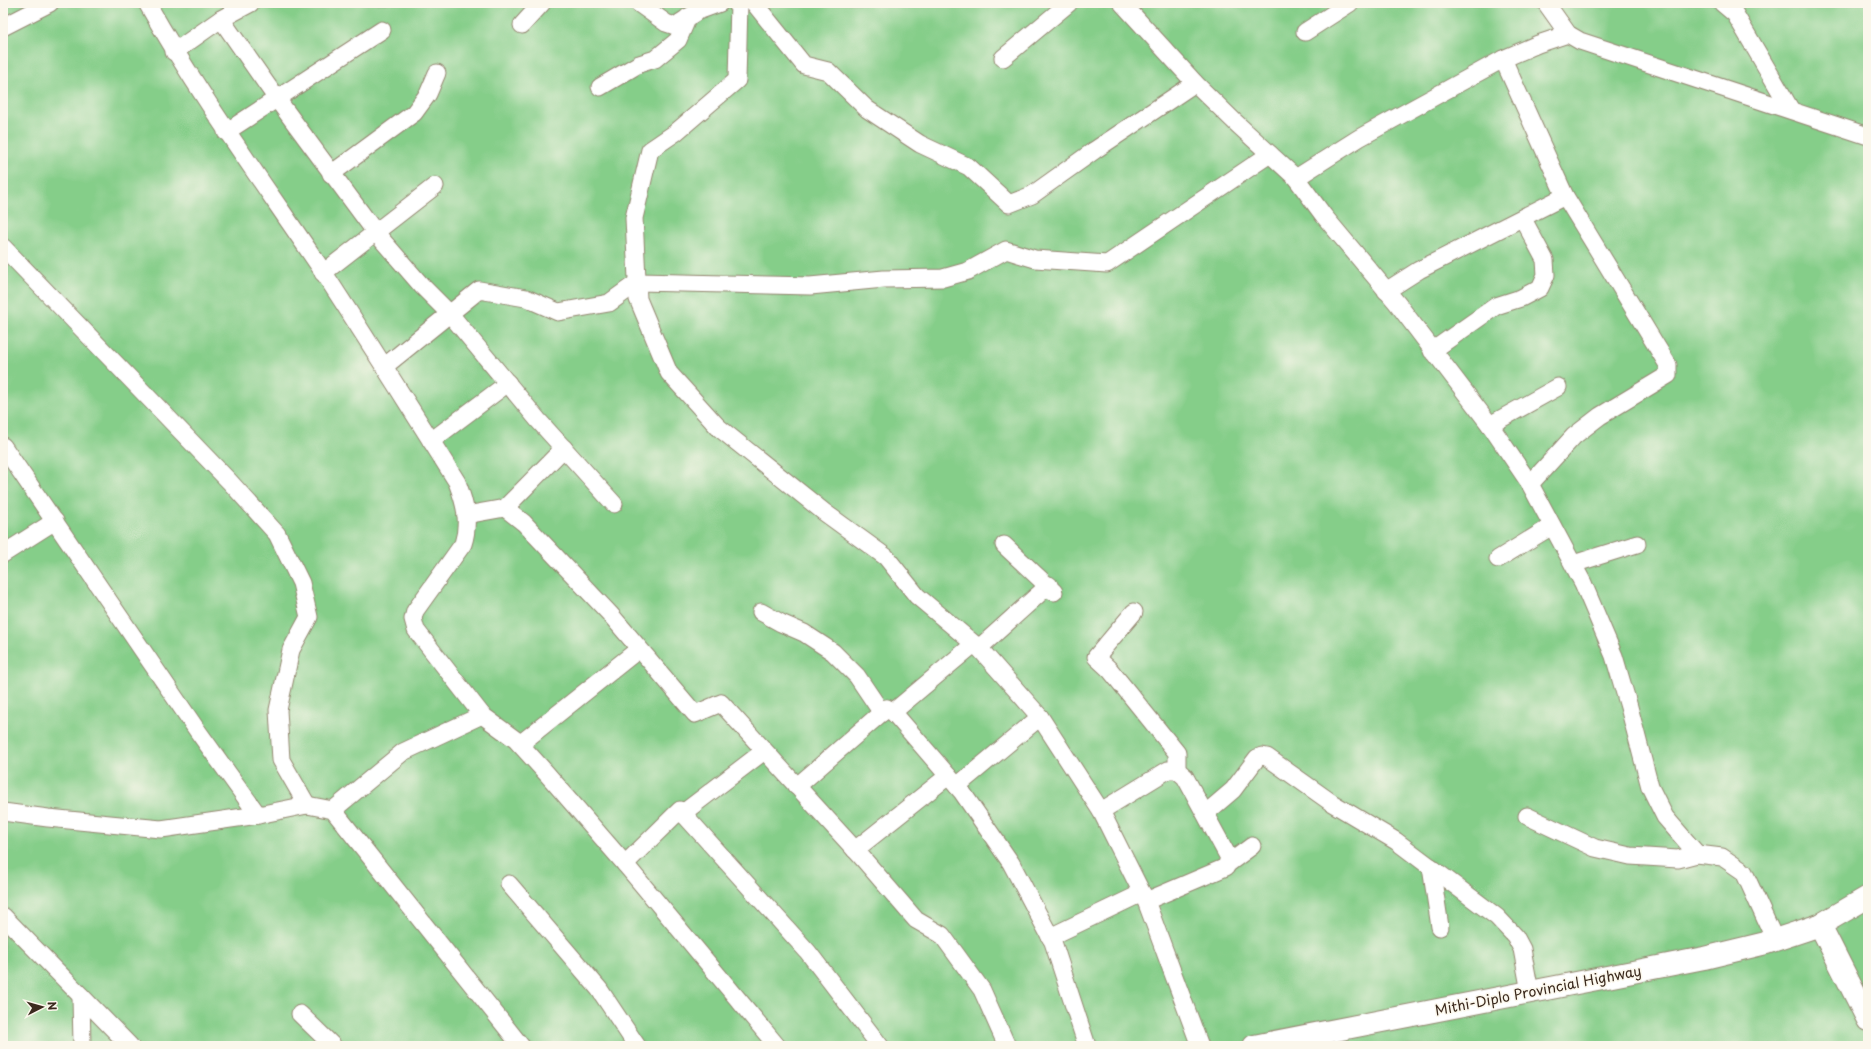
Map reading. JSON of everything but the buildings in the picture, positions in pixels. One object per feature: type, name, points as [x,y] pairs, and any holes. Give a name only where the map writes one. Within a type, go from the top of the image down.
[{"type":"main road","name":"Mithi-Diplo Provincial Highway","points":[[1254,1046],[1704,958],[1775,940],[1820,925],[1868,897]]},
{"type":"main road","points":[[1820,925],[1868,1020]]},
{"type":"street","points":[[3,27],[50,3]]},
{"type":"street","points":[[147,3],[174,52],[226,132],[385,366],[457,482],[466,504],[467,531],[463,544],[415,611],[413,620],[416,630],[482,715],[520,744],[625,864],[777,1046]]},
{"type":"street","points":[[174,52],[222,19],[251,3]]},
{"type":"street","points":[[522,25],[542,3]]},
{"type":"street","points":[[638,3],[666,23],[674,26],[688,17],[720,3]]},
{"type":"street","points":[[739,3],[737,80],[675,133],[650,150],[634,218],[638,299],[669,373],[718,427],[818,508],[886,557],[917,596],[976,646],[1040,717],[1101,811],[1144,897],[1200,1046]]},
{"type":"street","points":[[754,3],[804,66],[828,71],[867,109],[920,144],[969,167],[1009,204],[1032,195],[1195,82]]},
{"type":"street","points":[[1003,58],[1068,3]]},
{"type":"street","points":[[1122,3],[1195,82],[1235,122],[1296,178],[1324,216],[1386,292],[1397,303],[1432,351],[1490,425],[1530,484],[1583,583],[1614,656],[1650,787],[1665,817],[1697,854]]},
{"type":"street","points":[[1306,32],[1350,3]]},
{"type":"street","points":[[1546,3],[1568,34],[1580,41],[1868,136]]},
{"type":"street","points":[[1722,3],[1735,14],[1791,110]]},
{"type":"street","points":[[600,87],[639,64],[655,59],[678,40],[688,17]]},
{"type":"street","points":[[222,19],[277,99],[376,233],[422,286],[450,314],[564,448],[614,504]]},
{"type":"street","points":[[226,132],[382,30]]},
{"type":"street","points":[[1296,178],[1359,138],[1503,59],[1538,44],[1568,34]]},
{"type":"street","points":[[1503,59],[1564,196],[1668,365],[1668,376],[1600,416],[1574,436],[1530,484]]},
{"type":"street","points":[[331,174],[414,113],[428,94],[437,73]]},
{"type":"street","points":[[385,366],[479,290],[526,298],[558,312],[609,303],[638,282],[810,286],[884,279],[943,278],[968,271],[1006,250],[1036,259],[1107,264],[1270,154]]},
{"type":"street","points":[[323,273],[435,186]]},
{"type":"street","points":[[1386,292],[1419,270],[1472,242],[1523,219],[1564,196]]},
{"type":"street","points":[[1432,351],[1496,306],[1521,298],[1540,288],[1546,275],[1545,260],[1523,219]]},
{"type":"street","points":[[3,247],[230,482],[277,534],[301,583],[309,617],[291,650],[278,710],[280,760],[307,805]]},
{"type":"street","points":[[431,441],[508,383]]},
{"type":"street","points":[[1490,425],[1558,387]]},
{"type":"street","points":[[3,446],[197,730],[258,815]]},
{"type":"street","points":[[466,515],[505,508],[564,448]]},
{"type":"street","points":[[505,508],[524,523],[610,614],[695,714],[722,703],[916,920],[942,935],[982,990],[1007,1046]]},
{"type":"street","points":[[3,554],[55,522]]},
{"type":"street","points":[[1498,559],[1552,526]]},
{"type":"street","points":[[1573,564],[1637,544]]},
{"type":"street","points":[[796,786],[888,712],[1051,589],[1004,545]]},
{"type":"street","points":[[761,612],[781,623],[804,632],[833,652],[857,676],[952,781],[1011,863],[1050,937],[1087,1046]]},
{"type":"street","points":[[1134,612],[1096,657],[1110,670],[1177,753],[1176,770]]},
{"type":"street","points":[[520,744],[639,649]]},
{"type":"street","points":[[333,810],[403,752],[482,715]]},
{"type":"street","points":[[855,850],[1040,717]]},
{"type":"street","points":[[683,813],[764,751]]},
{"type":"street","points":[[1206,813],[1233,790],[1257,758],[1262,756],[1267,758],[1332,803],[1396,841],[1497,917],[1515,936],[1522,949],[1530,992]]},
{"type":"street","points":[[1101,811],[1168,770],[1176,770],[1185,777],[1206,813],[1229,858],[1229,863]]},
{"type":"street","points":[[3,812],[71,821],[161,829],[258,815],[307,805],[333,810],[520,1046]]},
{"type":"street","points":[[625,864],[680,810],[808,952],[880,1046]]},
{"type":"street","points":[[1527,816],[1595,848],[1630,856],[1678,859],[1697,854],[1722,857],[1744,872],[1775,940]]},
{"type":"street","points":[[1050,937],[1144,897],[1226,867],[1229,863],[1252,846]]},
{"type":"street","points":[[1432,867],[1440,927]]},
{"type":"street","points":[[509,884],[599,989],[637,1046]]},
{"type":"street","points":[[3,916],[130,1046]]},
{"type":"street","points":[[81,996],[82,1046]]},
{"type":"street","points":[[300,1014],[333,1046]]},
{"type":"green space","points":[[3,3],[1868,3],[1868,1046],[3,1046]]}]
